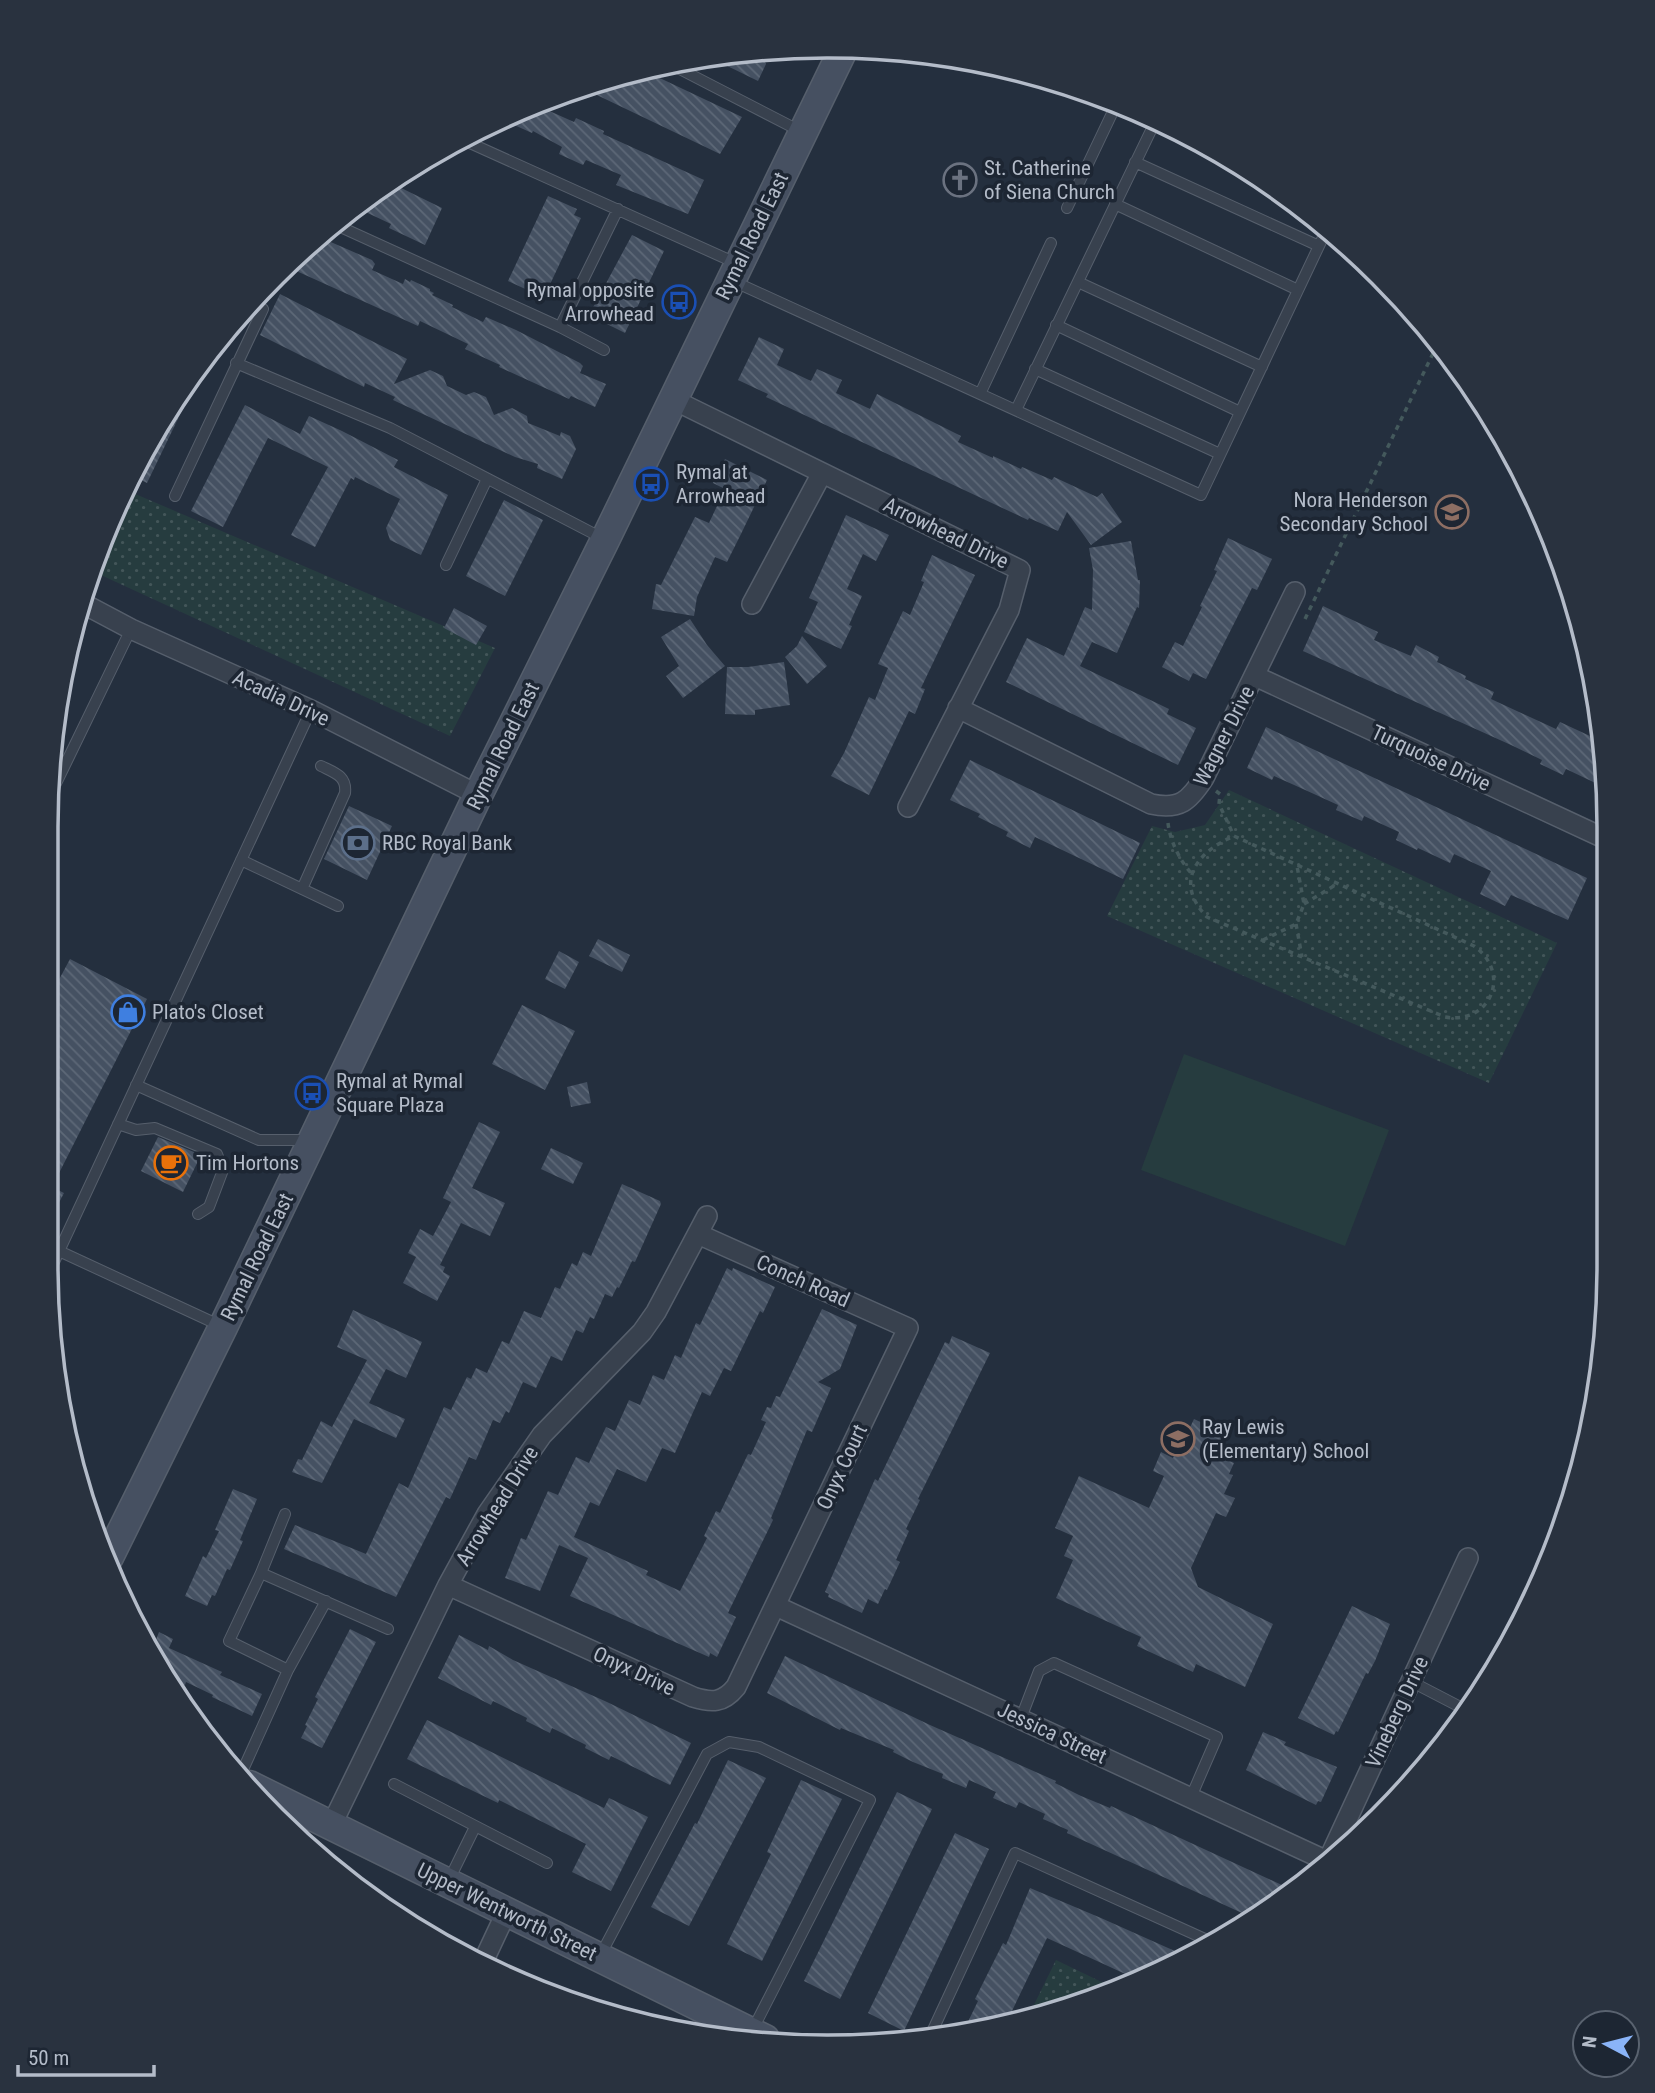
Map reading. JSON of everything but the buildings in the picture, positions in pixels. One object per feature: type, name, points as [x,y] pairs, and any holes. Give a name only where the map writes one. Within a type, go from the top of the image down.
[{"type":"main road","name":"Rymal Road East","points":[[112,1550],[839,58]]},
{"type":"main road","name":"Upper Wentworth Street","points":[[268,1794],[748,2031]]},
{"type":"street","name":"Arrowhead Drive","points":[[672,398],[1020,569],[1009,611],[908,807]]},
{"type":"street","points":[[752,604],[822,473]]},
{"type":"street","name":"Wagner Drive","points":[[1167,808],[1182,803],[1192,795],[1204,778],[1295,592]]},
{"type":"street","name":"Acadia Drive","points":[[90,607],[131,629],[311,710],[478,795]]},
{"type":"street","name":"Turquoise Drive","points":[[1255,676],[1597,835]]},
{"type":"street","points":[[958,708],[1151,804],[1167,808]]},
{"type":"street","name":"Arrowhead Drive","points":[[331,1826],[470,1542],[505,1485],[542,1435],[642,1332],[669,1291],[703,1225]]},
{"type":"street","name":"Conch Road","points":[[703,1225],[908,1328]]},
{"type":"street","name":"Onyx Court","points":[[776,1606],[908,1328]]},
{"type":"street","name":"Vineberg Drive","points":[[1336,1843],[1468,1558]]},
{"type":"street","name":"Onyx Drive","points":[[448,1586],[693,1697],[711,1702],[723,1699],[736,1687],[776,1606]]},
{"type":"street","name":"Jessica Street","points":[[776,1606],[1191,1797],[1316,1859]]},
{"type":"street","points":[[486,1955],[506,1913]]},
{"type":"lane","points":[[685,72],[803,133]]},
{"type":"lane","points":[[1067,208],[1112,112]]},
{"type":"lane","points":[[1016,410],[1151,129]]},
{"type":"lane","points":[[473,144],[618,209],[735,272],[980,394],[1201,495],[1322,239]]},
{"type":"lane","points":[[1135,162],[1319,246]]},
{"type":"lane","points":[[1115,204],[1298,290]]},
{"type":"lane","points":[[560,327],[618,209]]},
{"type":"lane","points":[[345,229],[560,327],[604,350]]},
{"type":"lane","points":[[980,394],[1051,243]]},
{"type":"lane","points":[[1078,282],[1262,367]]},
{"type":"lane","points":[[175,496],[263,309]]},
{"type":"lane","points":[[1056,325],[1240,412]]},
{"type":"lane","points":[[236,363],[390,428],[605,540]]},
{"type":"lane","points":[[1035,369],[1220,454]]},
{"type":"lane","points":[[446,565],[487,479]]},
{"type":"lane","points":[[59,777],[131,629]]},
{"type":"lane","points":[[223,1327],[59,1251],[311,710]]},
{"type":"lane","points":[[302,889],[345,793],[346,784],[342,777],[321,766]]},
{"type":"lane","points":[[241,860],[338,906]]},
{"type":"lane","points":[[136,1086],[259,1140],[313,1139]]},
{"type":"lane","points":[[118,1124],[136,1130],[155,1128],[217,1154],[223,1170],[209,1207],[198,1214]]},
{"type":"lane","points":[[285,1514],[229,1641],[288,1670]]},
{"type":"lane","points":[[261,1573],[388,1629]]},
{"type":"lane","points":[[252,1776],[288,1670],[326,1601]]},
{"type":"lane","points":[[1020,1718],[1039,1671],[1054,1663],[1217,1737],[1191,1797]]},
{"type":"lane","points":[[1412,1682],[1458,1706]]},
{"type":"lane","points":[[599,1958],[707,1754],[729,1742],[759,1747],[870,1800],[760,2032]]},
{"type":"lane","points":[[394,1784],[547,1863]]},
{"type":"lane","points":[[447,1884],[475,1826]]},
{"type":"lane","points":[[934,2028],[1015,1853],[1202,1938]]},
{"type":"path","points":[[1303,623],[1433,353]]},
{"type":"path","points":[[1204,778],[1220,794],[1219,804],[1234,836],[1481,951],[1494,974],[1493,991],[1489,999],[1478,1012],[1470,1016],[1446,1017],[1207,917],[1194,900],[1191,890],[1192,874],[1198,859],[1204,853],[1234,836]]},
{"type":"path","points":[[1167,808],[1169,831],[1183,864],[1192,874]]},
{"type":"path","points":[[1297,866],[1304,904],[1296,924],[1302,957]]},
{"type":"path","points":[[1304,904],[1337,884]]},
{"type":"path","points":[[1263,940],[1296,924]]},
{"type":"green space","points":[[134,493],[495,648],[450,736],[101,575]]},
{"type":"green space","points":[[1229,790],[1557,943],[1489,1083],[1107,916],[1152,826],[1175,832],[1205,825]]},
{"type":"green space","points":[[1184,1054],[1389,1130],[1345,1246],[1141,1170]]},
{"type":"green space","points":[[1056,1960],[1104,1983],[1075,1994],[1033,2007]]},
{"type":"place","name":"St. Catherine of Siena Church","points":[[960,180]]},
{"type":"place","name":"Rymal opposite Arrowhead","points":[[679,302]]},
{"type":"place","name":"Rymal at Arrowhead","points":[[651,484]]},
{"type":"place","name":"Nora Henderson Secondary School","points":[[1452,512]]},
{"type":"place","name":"RBC Royal Bank","points":[[358,843]]},
{"type":"place","name":"Plato's Closet","points":[[128,1012]]},
{"type":"place","name":"Rymal at Rymal Square Plaza","points":[[312,1093]]},
{"type":"place","name":"Tim Hortons","points":[[171,1163]]},
{"type":"place","name":"Ray Lewis (Elementary) School","points":[[1178,1439]]}]
